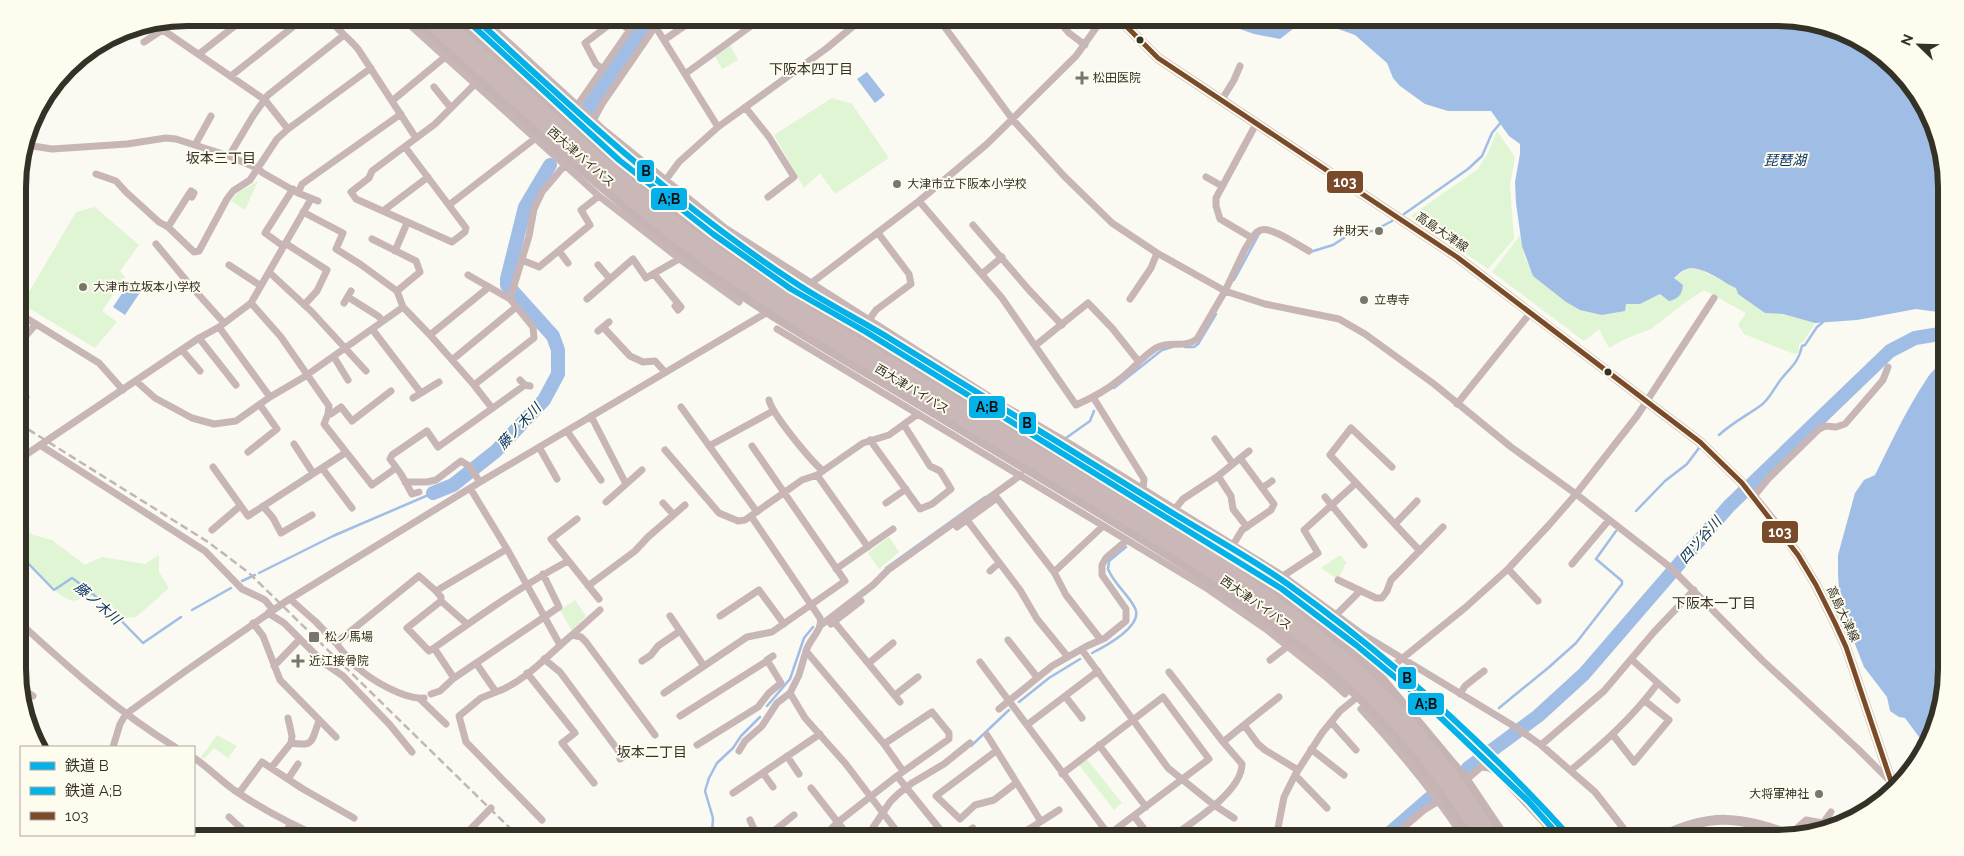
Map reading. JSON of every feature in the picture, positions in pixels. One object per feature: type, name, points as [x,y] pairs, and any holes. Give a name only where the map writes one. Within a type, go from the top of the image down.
[{"type":"highway","name":"西大津バイパス","points":[[435,27],[584,161],[652,218],[705,258],[808,326],[1243,592],[1310,642],[1344,670],[1401,728],[1457,800],[1475,829]]},
{"type":"highway","name":"西大津バイパス","points":[[452,27],[591,152],[659,210],[712,250],[761,284],[814,317],[1215,561],[1249,583],[1317,634],[1350,662],[1409,721],[1466,794],[1488,829]]},
{"type":"street","points":[[1063,26],[1084,45]]},
{"type":"street","points":[[113,746],[120,724],[126,714],[290,599],[470,488],[796,295],[810,283],[839,264],[919,201],[1013,120],[1084,45],[1097,26]]},
{"type":"street","name":"高島大津線","points":[[1126,26],[1158,58],[1450,252],[1531,312],[1700,442],[1742,483],[1798,556],[1816,585],[1835,623],[1846,647],[1891,783]]},
{"type":"street","points":[[199,54],[234,27]]},
{"type":"street","points":[[231,76],[293,27]]},
{"type":"street","points":[[335,27],[358,49],[416,138]]},
{"type":"street","points":[[412,27],[475,84],[539,136]]},
{"type":"street","points":[[423,27],[570,165],[638,225]]},
{"type":"street","points":[[466,27],[586,135],[677,213],[746,262],[796,295],[1158,516],[1281,594],[1380,677],[1466,780],[1500,829]]},
{"type":"street","points":[[492,27],[594,121],[725,228],[1001,404],[1283,576],[1401,659],[1513,726],[1541,745],[1595,792],[1624,829]]},
{"type":"street","points":[[603,69],[596,64],[584,43],[606,27]]},
{"type":"street","points":[[625,27],[629,31]]},
{"type":"street","points":[[449,205],[539,136],[576,104],[632,27]]},
{"type":"street","points":[[510,298],[529,236],[534,209],[542,192],[570,165],[602,104],[653,27]]},
{"type":"street","points":[[655,27],[718,127]]},
{"type":"street","points":[[664,40],[683,27]]},
{"type":"street","points":[[686,74],[750,27]]},
{"type":"street","points":[[665,180],[678,162],[718,127],[827,48],[853,27]]},
{"type":"street","points":[[944,27],[1013,120],[1091,204],[1112,223],[1157,253],[1225,291],[1265,304],[1339,319],[1365,334],[1434,384],[1511,447],[1576,494],[1670,567],[1762,660],[1858,749],[1890,783]]},
{"type":"street","points":[[144,42],[166,28]]},
{"type":"street","points":[[163,30],[265,100],[288,129]]},
{"type":"street","points":[[229,156],[268,95],[344,35]]},
{"type":"street","points":[[392,101],[445,56]]},
{"type":"street","points":[[1222,101],[1240,66]]},
{"type":"street","points":[[96,174],[116,181],[159,222],[168,226],[194,252],[199,251],[227,199],[234,191],[250,180],[277,140],[288,129],[371,68]]},
{"type":"street","points":[[405,147],[466,228],[465,232],[452,242],[356,199],[351,192],[369,178],[372,172],[435,124],[475,84]]},
{"type":"street","points":[[434,87],[451,108]]},
{"type":"street","points":[[745,107],[769,137],[794,177],[768,197]]},
{"type":"street","points":[[304,305],[317,291],[327,270],[265,233],[302,184],[401,114]]},
{"type":"street","points":[[194,145],[211,116]]},
{"type":"street","points":[[1252,238],[1220,219],[1216,198],[1256,124]]},
{"type":"street","points":[[26,454],[221,325],[250,303],[304,212],[314,200],[257,168],[229,156],[176,138],[126,144],[52,149],[32,146]]},
{"type":"street","points":[[570,165],[599,196],[739,302]]},
{"type":"street","points":[[383,211],[428,176]]},
{"type":"street","points":[[1206,177],[1222,186]]},
{"type":"street","points":[[168,226],[191,191],[194,193],[192,197]]},
{"type":"street","points":[[522,260],[539,267],[559,251],[590,225],[582,210],[599,196]]},
{"type":"street","points":[[919,201],[1002,298],[1076,405],[1120,380],[1157,348],[1166,344],[1191,344],[1197,339],[1225,291],[1245,249],[1259,230],[1264,229],[1290,240],[1309,251]]},
{"type":"street","points":[[304,212],[343,233],[336,249],[397,291],[403,307],[430,334],[492,408]]},
{"type":"street","points":[[394,250],[407,223]]},
{"type":"street","points":[[973,225],[1062,325]]},
{"type":"street","points":[[869,320],[876,310],[911,284],[910,274],[878,233]]},
{"type":"street","points":[[654,237],[679,259],[710,280],[768,312],[796,334],[828,354],[1142,544],[1219,587],[1274,626],[1328,674],[1345,694]]},
{"type":"street","points":[[372,239],[416,261],[420,272],[397,291]]},
{"type":"street","points":[[156,244],[195,290],[270,397]]},
{"type":"street","points":[[559,251],[568,264]]},
{"type":"street","points":[[1130,299],[1150,268],[1157,253]]},
{"type":"street","points":[[982,274],[1002,258]]},
{"type":"street","points":[[587,299],[633,259],[646,278],[679,259]]},
{"type":"street","points":[[229,265],[261,286]]},
{"type":"street","points":[[598,265],[610,279]]},
{"type":"street","points":[[269,272],[304,305],[366,371]]},
{"type":"street","points":[[654,274],[681,307],[678,310],[675,306]]},
{"type":"street","points":[[468,275],[510,298],[515,308],[533,327],[534,338],[474,385]]},
{"type":"street","points":[[430,334],[489,287]]},
{"type":"street","points":[[348,297],[378,316],[383,322]]},
{"type":"street","points":[[1278,829],[1284,797],[1311,749],[1331,722],[1340,711],[1466,607],[1508,569],[1576,494],[1648,401],[1676,355],[1698,325],[1710,300]]},
{"type":"street","points":[[250,303],[282,337],[329,406],[324,424],[345,453],[372,484],[396,468]]},
{"type":"street","points":[[1036,346],[1088,303],[1112,328],[1139,362]]},
{"type":"street","points":[[136,381],[155,398],[192,418],[204,422],[222,424],[236,421],[260,406],[270,397],[347,349],[403,307]]},
{"type":"street","points":[[452,360],[515,308]]},
{"type":"street","points":[[828,354],[857,312]]},
{"type":"street","points":[[1457,404],[1531,312]]},
{"type":"street","points":[[27,318],[99,363],[123,390]]},
{"type":"street","points":[[27,335],[36,324]]},
{"type":"street","points":[[603,327],[627,354],[643,362],[654,362],[666,372]]},
{"type":"street","points":[[372,329],[421,393]]},
{"type":"street","points":[[777,329],[796,334]]},
{"type":"street","points":[[199,338],[236,385]]},
{"type":"street","points":[[182,350],[200,371]]},
{"type":"street","points":[[334,357],[348,380]]},
{"type":"street","points":[[1753,495],[1819,429],[1825,426],[1836,427],[1845,424],[1887,375],[1888,367]]},
{"type":"street","points":[[853,369],[918,414],[1021,475],[1037,480],[1103,526],[1127,540],[1142,544],[1266,629],[1358,696],[1465,829]]},
{"type":"street","points":[[413,398],[440,382]]},
{"type":"street","points":[[419,492],[412,494],[390,459],[392,455],[427,432],[438,447],[525,384]]},
{"type":"street","points":[[328,414],[341,407],[352,421],[391,390]]},
{"type":"street","points":[[1093,397],[1144,479],[1143,489]]},
{"type":"street","points":[[770,400],[773,411],[820,473],[868,547]]},
{"type":"street","points":[[248,452],[277,429],[260,406]]},
{"type":"street","points":[[681,407],[754,514],[820,618],[821,625],[809,642],[799,674],[790,693],[777,703],[759,730],[745,741],[739,751]]},
{"type":"street","points":[[709,446],[773,411]]},
{"type":"street","points":[[665,450],[719,513],[738,521],[745,520],[802,480],[820,473],[870,440],[888,435],[918,414]]},
{"type":"street","points":[[591,416],[626,484]]},
{"type":"street","points":[[870,440],[920,509],[932,504],[952,489],[940,472],[930,466],[904,425]]},
{"type":"street","points":[[1392,467],[1351,428],[1330,455],[1420,550]]},
{"type":"street","points":[[567,431],[601,480]]},
{"type":"street","points":[[1215,439],[1233,464]]},
{"type":"street","points":[[1037,480],[1052,452],[1066,442]]},
{"type":"street","points":[[294,444],[313,474]]},
{"type":"street","points":[[40,445],[205,551],[242,589],[265,600],[271,612],[324,664],[343,676],[412,752]]},
{"type":"street","points":[[664,693],[747,637],[772,632],[845,581],[752,446]]},
{"type":"street","points":[[539,447],[557,479]]},
{"type":"street","points":[[1176,509],[1183,499],[1218,476],[1249,450]]},
{"type":"street","points":[[213,467],[248,516],[345,453]]},
{"type":"street","points":[[1233,545],[1242,530],[1271,510],[1274,504],[1240,458]]},
{"type":"street","points":[[405,482],[436,480],[461,461],[469,466],[480,482]]},
{"type":"street","points":[[322,468],[352,508]]},
{"type":"street","points":[[606,502],[642,470]]},
{"type":"street","points":[[833,620],[888,570],[1021,475]]},
{"type":"street","points":[[1218,476],[1231,496],[1233,509],[1247,527]]},
{"type":"street","points":[[1262,488],[1272,481]]},
{"type":"street","points":[[1283,576],[1318,553],[1304,530],[1356,483]]},
{"type":"street","points":[[470,488],[507,548],[560,645]]},
{"type":"street","points":[[886,503],[906,489]]},
{"type":"street","points":[[1325,497],[1364,545]]},
{"type":"street","points":[[957,527],[997,498],[1054,572],[1066,595],[1101,640]]},
{"type":"street","points":[[663,502],[674,514]]},
{"type":"street","points":[[1395,524],[1417,502]]},
{"type":"street","points":[[1142,544],[1166,503]]},
{"type":"street","points":[[588,586],[635,551],[685,505]]},
{"type":"street","points":[[212,530],[240,506]]},
{"type":"street","points":[[263,506],[273,518],[281,533],[312,515]]},
{"type":"street","points":[[577,519],[551,539],[599,599]]},
{"type":"street","points":[[967,520],[1020,590],[1037,619],[1068,657]]},
{"type":"street","points":[[1572,564],[1609,520]]},
{"type":"street","points":[[1054,572],[1103,526]]},
{"type":"street","points":[[1338,580],[1360,592],[1376,598],[1382,598],[1391,580],[1442,527]]},
{"type":"street","points":[[836,569],[893,529]]},
{"type":"street","points":[[998,709],[1037,677],[1068,657],[1105,638],[1126,621],[1126,610],[1102,575],[1102,565],[1106,558],[1127,540]]},
{"type":"street","points":[[436,591],[507,548]]},
{"type":"street","points":[[441,601],[407,628],[429,651],[526,584],[568,561]]},
{"type":"street","points":[[990,571],[999,564]]},
{"type":"street","points":[[1508,569],[1538,601]]},
{"type":"street","points":[[290,599],[316,622],[357,667],[398,692],[425,697],[440,691],[454,678],[559,606],[543,574]]},
{"type":"street","points":[[336,643],[419,576],[436,591],[441,597],[441,601],[468,624]]},
{"type":"street","points":[[720,616],[759,590],[784,624]]},
{"type":"street","points":[[1541,745],[1604,691],[1694,590]]},
{"type":"street","points":[[1336,615],[1360,592]]},
{"type":"street","points":[[821,625],[833,620],[860,601]]},
{"type":"street","points":[[542,820],[466,742],[460,716],[481,698],[505,689],[527,673],[600,610]]},
{"type":"street","points":[[670,616],[704,666]]},
{"type":"street","points":[[833,620],[900,702]]},
{"type":"street","points":[[253,624],[263,636],[274,666],[284,685],[336,737]]},
{"type":"street","points":[[26,629],[81,679],[126,714],[174,746]]},
{"type":"street","points":[[642,661],[651,655],[658,646],[680,631]]},
{"type":"street","points":[[572,635],[586,642],[656,735]]},
{"type":"street","points":[[274,666],[300,639]]},
{"type":"street","points":[[1008,640],[1037,677]]},
{"type":"street","points":[[869,663],[893,643]]},
{"type":"street","points":[[1270,660],[1288,646]]},
{"type":"street","points":[[434,648],[454,678]]},
{"type":"street","points":[[1082,650],[1168,768],[1214,805],[1234,818]]},
{"type":"street","points":[[806,651],[884,744],[906,788],[939,830]]},
{"type":"street","points":[[680,716],[770,658],[781,683],[769,693],[758,707],[697,745]]},
{"type":"street","points":[[544,659],[560,672],[623,759]]},
{"type":"street","points":[[1631,659],[1677,700]]},
{"type":"street","points":[[980,662],[1010,700],[1101,829]]},
{"type":"street","points":[[476,663],[496,692]]},
{"type":"street","points":[[1027,725],[1098,671]]},
{"type":"street","points":[[1460,694],[1465,686],[1484,671]]},
{"type":"street","points":[[1169,672],[1242,764],[1242,769],[1231,790],[1181,829]]},
{"type":"street","points":[[527,673],[575,733],[562,743],[594,783]]},
{"type":"street","points":[[895,695],[918,677]]},
{"type":"street","points":[[1571,770],[1613,735],[1658,683]]},
{"type":"street","points":[[29,693],[33,696]]},
{"type":"street","points":[[790,693],[805,718],[820,734],[895,830]]},
{"type":"street","points":[[1065,696],[1082,718]]},
{"type":"street","points":[[425,697],[446,724]]},
{"type":"street","points":[[1062,774],[1163,697],[1209,759],[1115,829]]},
{"type":"street","points":[[1223,742],[1268,703],[1279,697]]},
{"type":"street","points":[[1613,735],[1634,762],[1668,720],[1644,701]]},
{"type":"street","points":[[758,707],[770,716]]},
{"type":"street","points":[[1361,709],[1380,724]]},
{"type":"street","points":[[830,830],[870,796],[949,739],[949,733],[932,712],[884,744]]},
{"type":"street","points":[[271,768],[291,743],[292,736],[288,718]]},
{"type":"street","points":[[291,743],[306,745],[310,743],[319,721]]},
{"type":"street","points":[[1331,722],[1356,750]]},
{"type":"street","points":[[1244,725],[1258,744],[1296,773],[1327,808]]},
{"type":"street","points":[[733,794],[820,734]]},
{"type":"street","points":[[987,736],[1040,820]]},
{"type":"street","points":[[872,830],[890,802],[906,788],[944,764],[970,743]]},
{"type":"street","points":[[1099,745],[1146,807]]},
{"type":"street","points":[[1311,749],[1344,776]]},
{"type":"street","points":[[996,751],[936,796],[960,819],[976,805],[994,800],[1016,783]]},
{"type":"street","points":[[787,756],[799,774]]},
{"type":"street","points":[[195,759],[239,793],[290,824],[304,830]]},
{"type":"street","points":[[239,793],[262,762],[354,818]]},
{"type":"street","points":[[288,779],[298,764]]},
{"type":"street","points":[[1466,780],[1481,767],[1497,772],[1550,829]]},
{"type":"street","points":[[763,773],[773,787]]},
{"type":"street","points":[[811,788],[844,830]]},
{"type":"street","points":[[1401,829],[1442,798]]},
{"type":"street","points":[[1442,798],[1459,829]]},
{"type":"street","points":[[470,830],[491,808]]},
{"type":"street","points":[[1027,829],[1059,810]]},
{"type":"street","points":[[1824,822],[1832,812]]},
{"type":"street","points":[[775,830],[794,815]]},
{"type":"street","points":[[1134,816],[1144,829]]},
{"type":"street","points":[[229,817],[243,830]]},
{"type":"street","points":[[1677,829],[1703,821],[1729,819],[1771,829]]},
{"type":"street","points":[[750,820],[755,830]]},
{"type":"street","points":[[1799,828],[1806,820],[1821,823]]},
{"type":"street","points":[[286,830],[290,824]]},
{"type":"street","points":[[965,825],[973,828],[971,830]]},
{"type":"green space","points":[[730,45],[738,60],[722,69],[715,56]]},
{"type":"green space","points":[[832,98],[852,104],[889,158],[835,194],[820,173],[804,188],[774,135]]},
{"type":"green space","points":[[1497,131],[1515,157],[1510,185],[1514,239],[1488,269],[1411,216],[1478,169],[1488,153]]},
{"type":"green space","points":[[258,181],[245,210],[231,201],[237,193]]},
{"type":"green space","points":[[95,207],[139,245],[120,271],[125,277],[102,311],[117,322],[95,348],[27,307],[27,296],[76,212]]},
{"type":"green space","points":[[1520,235],[1525,258],[1533,276],[1602,315],[1617,313],[1626,304],[1640,304],[1660,294],[1685,269],[1693,269],[1701,270],[1736,288],[1765,313],[1783,314],[1815,323],[1804,341],[1799,344],[1798,353],[1794,354],[1744,334],[1738,325],[1746,313],[1704,290],[1651,329],[1627,338],[1609,348],[1599,329],[1584,341],[1492,272]]},
{"type":"green space","points":[[26,529],[33,535],[52,540],[85,565],[102,557],[145,564],[159,555],[159,572],[169,588],[136,617],[125,618],[99,595],[72,601],[60,595],[26,561]]},
{"type":"green space","points":[[889,537],[899,552],[879,569],[868,553]]},
{"type":"green space","points":[[1340,555],[1347,563],[1339,577],[1336,578],[1321,568]]},
{"type":"green space","points":[[575,600],[586,616],[572,631],[560,610]]},
{"type":"green space","points":[[217,735],[237,746],[228,758],[214,748],[204,759],[201,757]]},
{"type":"green space","points":[[1087,759],[1122,803],[1114,810],[1079,765]]},
{"type":"water","points":[[1232,26],[1296,26],[1280,39],[1254,34]]},
{"type":"water","name":"琵琶湖","points":[[1331,26],[1777,26],[1808,29],[1839,38],[1875,59],[1891,73],[1905,89],[1926,125],[1932,145],[1938,187],[1938,312],[1916,309],[1857,320],[1815,323],[1783,314],[1765,313],[1738,294],[1736,288],[1710,274],[1690,268],[1674,278],[1683,285],[1681,294],[1672,300],[1669,301],[1660,294],[1640,304],[1626,304],[1625,311],[1602,315],[1580,310],[1566,302],[1533,276],[1522,246],[1515,182],[1520,144],[1509,136],[1491,111],[1448,111],[1425,104],[1400,86],[1393,78],[1387,63],[1355,35]]},
{"type":"water","points":[[867,72],[885,95],[875,103],[857,79]]},
{"type":"water","points":[[129,283],[141,291],[125,315],[113,307]]},
{"type":"water","points":[[1938,366],[1938,669],[1935,700],[1926,731],[1921,740],[1905,718],[1899,717],[1890,711],[1887,697],[1864,667],[1840,606],[1838,555],[1855,493],[1864,480],[1875,475],[1899,427],[1930,374]]},
{"type":"waterway","name":"藤ノ木川","points":[[587,110],[643,27]]},
{"type":"waterway","points":[[1404,214],[1468,169],[1482,156],[1492,133],[1502,121]]},
{"type":"waterway","name":"藤ノ木川","points":[[433,493],[453,485],[496,451],[544,400],[558,374],[558,350],[553,336],[507,285],[525,207],[550,165]]},
{"type":"waterway","points":[[1310,252],[1333,245],[1353,232],[1373,231],[1392,221]]},
{"type":"waterway","points":[[1234,280],[1259,234]]},
{"type":"waterway","points":[[1185,347],[1194,347],[1198,344],[1216,314]]},
{"type":"waterway","points":[[1719,435],[1765,402],[1780,380],[1795,363],[1802,346],[1805,345],[1817,327],[1823,322]]},
{"type":"waterway","name":"四ツ谷川","points":[[1468,768],[1538,716],[1584,674],[1729,506],[1890,351],[1915,338],[1938,334]]},
{"type":"waterway","points":[[1114,388],[1162,350],[1172,347]]},
{"type":"waterway","points":[[1066,438],[1090,421],[1094,411]]},
{"type":"waterway","points":[[1636,511],[1665,481],[1687,464],[1699,448]]},
{"type":"waterway","name":"藤ノ木川","points":[[259,573],[333,536],[433,493]]},
{"type":"waterway","points":[[886,568],[985,497]]},
{"type":"waterway","points":[[1499,708],[1576,643],[1622,584],[1622,581],[1596,559],[1616,531]]},
{"type":"waterway","points":[[1092,653],[1121,635],[1134,622],[1135,608],[1108,569],[1109,561],[1126,547]]},
{"type":"waterway","name":"藤ノ木川","points":[[26,561],[54,590],[72,578],[75,580],[104,603],[143,643],[181,617]]},
{"type":"waterway","name":"藤ノ木川","points":[[242,581],[255,575]]},
{"type":"waterway","name":"藤ノ木川","points":[[192,610],[231,588]]},
{"type":"waterway","points":[[767,706],[790,679],[804,638],[813,627]]},
{"type":"waterway","points":[[1019,702],[1049,678],[1080,659]]},
{"type":"waterway","points":[[971,746],[1009,710]]},
{"type":"waterway","points":[[712,830],[713,818],[705,791],[709,778],[717,763],[760,717]]},
{"type":"waterway","name":"四ツ谷川","points":[[1394,829],[1430,798]]},
{"type":"railway","points":[[26,428],[208,542],[249,573],[512,830]]},
{"type":"rail line","name":"A;B","points":[[474,27],[619,160],[713,234],[791,289],[866,332],[1282,589],[1356,645],[1419,697],[1528,801],[1553,829]]},
{"type":"rail line","name":"B","points":[[485,27],[629,157],[709,222],[751,253],[805,289],[889,338],[1260,566],[1327,613],[1401,673],[1472,736],[1563,829]]},
{"type":"transit line","name":"103","points":[[1126,26],[1158,58],[1457,257],[1700,442],[1742,483],[1798,555],[1835,623],[1846,647],[1891,782]]},
{"type":"place","name":"松田医院","points":[[1082,78]]},
{"type":"place","name":"大津市立下阪本小学校","points":[[897,184]]},
{"type":"place","name":"弁財天","points":[[1379,231]]},
{"type":"place","name":"大津市立坂本小学校","points":[[83,287]]},
{"type":"place","name":"立専寺","points":[[1364,300]]},
{"type":"place","name":"松ノ馬場","points":[[314,637]]},
{"type":"place","name":"近江接骨院","points":[[298,661]]},
{"type":"place","name":"大将軍神社","points":[[1819,794]]},
{"type":"district","name":"下阪本四丁目","points":[[811,69]]},
{"type":"district","name":"坂本三丁目","points":[[221,158]]},
{"type":"district","name":"下阪本一丁目","points":[[1714,603]]},
{"type":"district","name":"坂本二丁目","points":[[652,752]]}]
